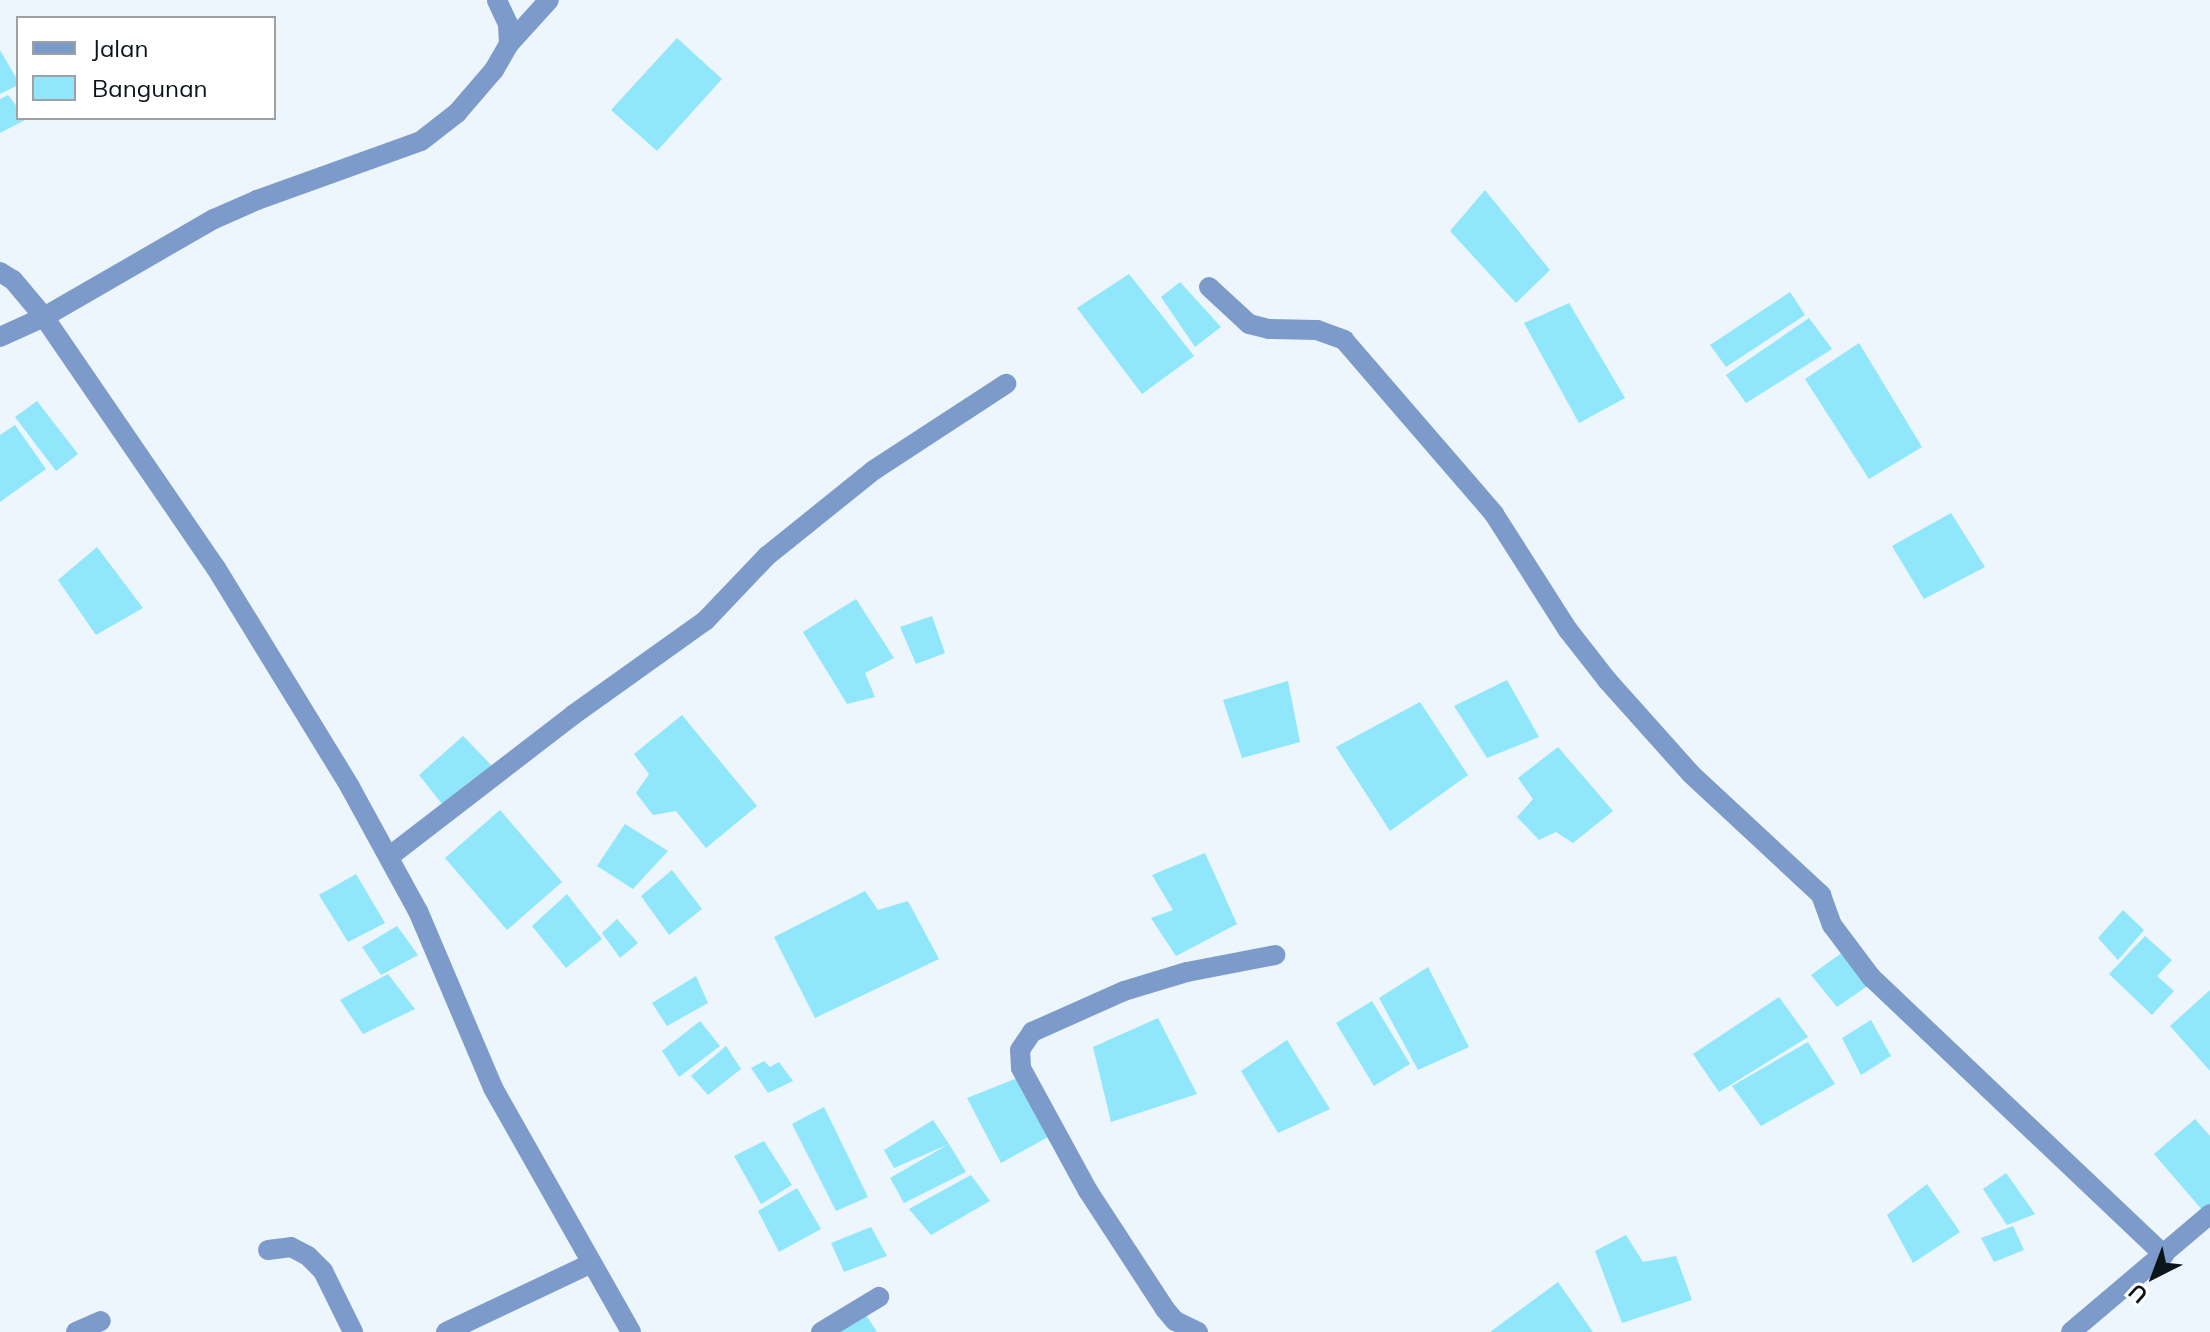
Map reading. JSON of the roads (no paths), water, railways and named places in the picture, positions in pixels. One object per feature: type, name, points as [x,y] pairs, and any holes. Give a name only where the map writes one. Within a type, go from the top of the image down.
[{"type":"street","points":[[497,0],[508,24],[509,44]]},
{"type":"street","points":[[0,337],[44,317],[214,219],[257,200],[421,141],[457,113],[476,93],[509,44],[549,0]]},
{"type":"street","points":[[0,272],[13,280],[44,317],[216,568],[390,856],[442,962],[493,1088],[631,1332]]},
{"type":"street","points":[[1209,287],[1249,324],[1269,329],[1317,330],[1344,340],[1494,514],[1568,630],[1607,680],[1691,774],[1821,895],[1832,925],[1871,977],[2164,1255]]},
{"type":"street","points":[[390,856],[573,715],[705,621],[767,556],[874,470],[1006,384]]},
{"type":"street","points":[[1198,1332],[1175,1321],[1165,1309],[1088,1191],[1021,1068],[1020,1050],[1032,1032],[1124,991],[1187,972],[1275,955]]},
{"type":"street","points":[[2071,1332],[2210,1214]]},
{"type":"street","points":[[268,1250],[291,1247],[308,1256],[323,1271],[353,1332]]},
{"type":"street","points":[[446,1332],[590,1264]]},
{"type":"street","points":[[821,1332],[879,1297]]},
{"type":"street","points":[[76,1332],[101,1321]]}]
